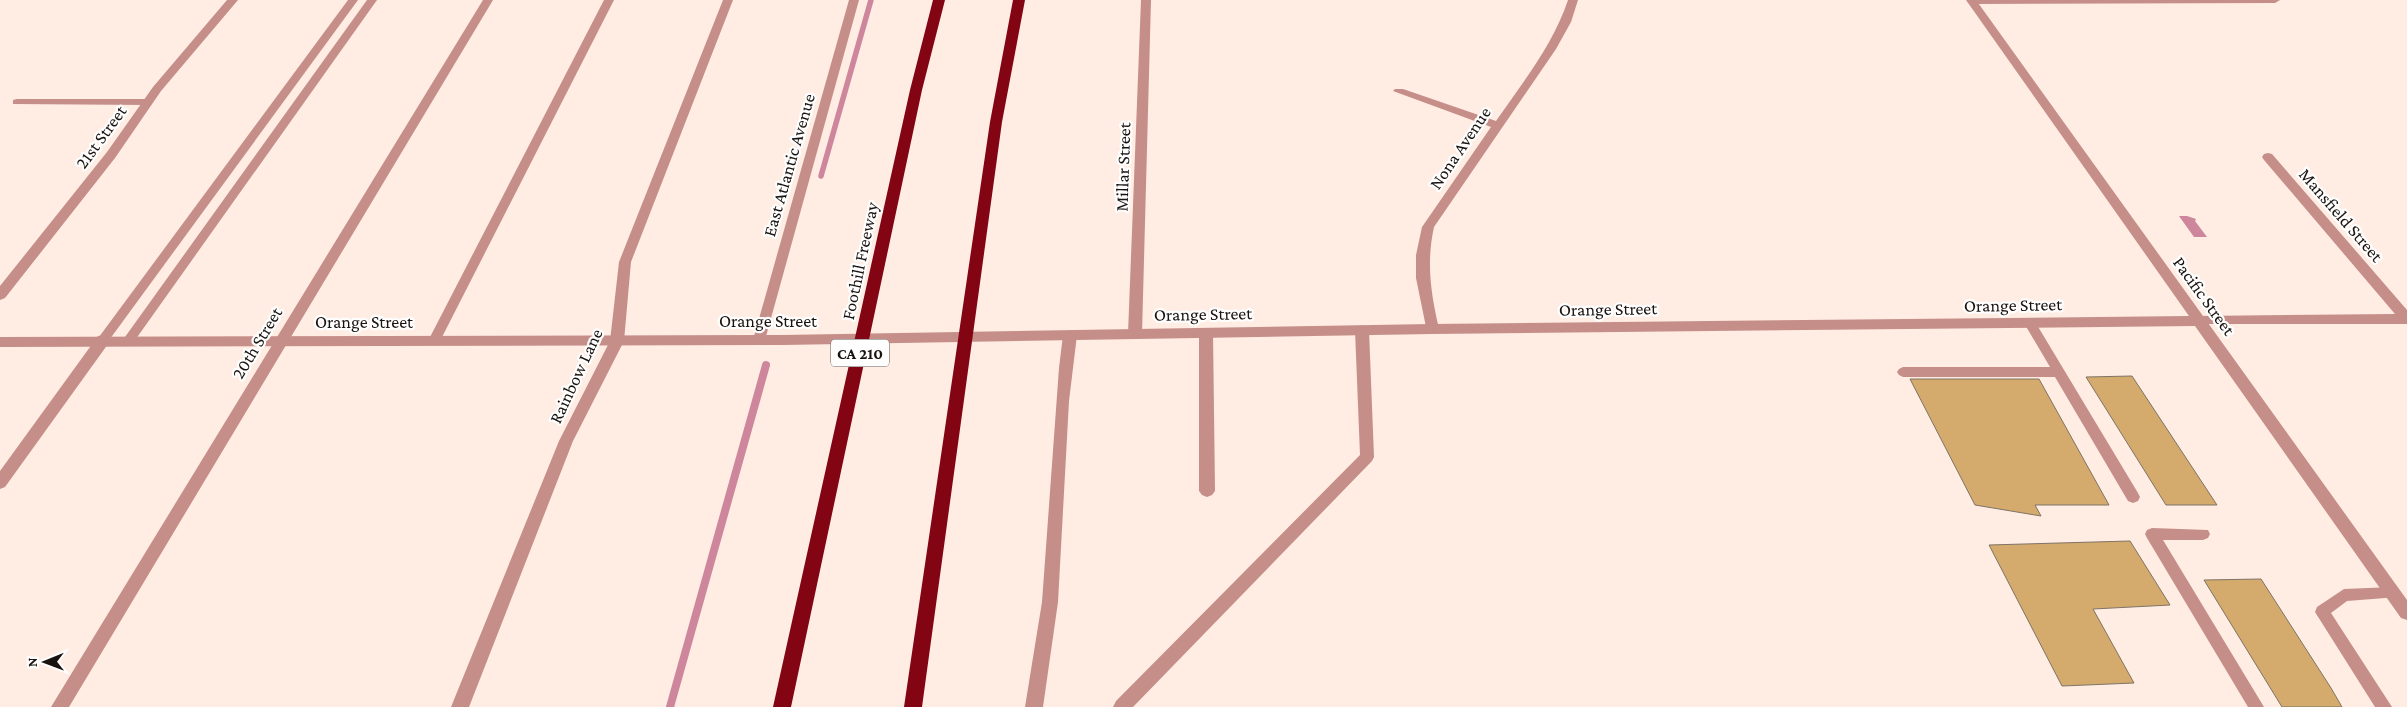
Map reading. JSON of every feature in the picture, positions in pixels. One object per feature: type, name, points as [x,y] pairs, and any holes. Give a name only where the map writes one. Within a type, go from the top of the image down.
[{"type":"highway","name":"Foothill Freeway","points":[[782,707],[916,90],[939,0]]},
{"type":"highway","points":[[913,707],[996,122],[1019,0]]},
{"type":"street","name":"21st Street","points":[[0,295],[111,155],[148,102],[233,0]]},
{"type":"street","name":"20th Street","points":[[60,707],[280,340],[488,0]]},
{"type":"street","name":"Rainbow Lane","points":[[460,707],[566,441],[617,341],[625,262],[728,0]]},
{"type":"street","name":"Millar Street","points":[[1135,334],[1146,0]]},
{"type":"street","name":"Nona Avenue","points":[[1432,329],[1421,275],[1422,250],[1428,227],[1551,49],[1566,22],[1573,0]]},
{"type":"street","points":[[1972,0],[2275,0]]},
{"type":"street","name":"Pacific Street","points":[[1972,0],[2407,613]]},
{"type":"street","points":[[1398,91],[1497,125]]},
{"type":"street","name":"Mansfield Street","points":[[2268,157],[2407,319]]},
{"type":"street","name":"Orange Street","points":[[0,342],[103,340],[782,340],[1432,329],[2407,319]]},
{"type":"street","points":[[1122,707],[1367,456],[1362,330]]},
{"type":"street","points":[[1206,333],[1207,491]]},
{"type":"street","points":[[1034,707],[1035,678],[1050,603],[1062,383],[1070,335]]},
{"type":"street","points":[[0,483],[103,340]]},
{"type":"lane","points":[[103,340],[354,0]]},
{"type":"lane","points":[[129,340],[372,0]]},
{"type":"lane","points":[[434,340],[608,0]]},
{"type":"lane","name":"East Atlantic Avenue","points":[[759,340],[854,0]]},
{"type":"lane","points":[[16,102],[148,102]]},
{"type":"lane","points":[[2030,323],[2133,497]]},
{"type":"lane","points":[[1903,372],[2060,372]]},
{"type":"lane","points":[[2204,534],[2152,534],[2256,707]]},
{"type":"lane","points":[[2384,707],[2322,612],[2344,595],[2393,593]]},
{"type":"shaded area","points":[[2179,216],[2196,219],[2195,221],[2207,237],[2194,237]]},
{"type":"building","points":[[2132,376],[2217,505],[2166,505],[2086,377]]},
{"type":"building","points":[[1910,379],[2039,379],[2109,505],[2035,505],[2041,516],[1975,505]]},
{"type":"building","points":[[2130,541],[2170,605],[2093,609],[2134,683],[2062,686],[1989,545]]},
{"type":"building","points":[[2261,579],[2342,707],[2282,707],[2204,580]]},
{"type":"waterway","points":[[821,176],[871,0]]},
{"type":"waterway","points":[[670,707],[766,365]]}]
